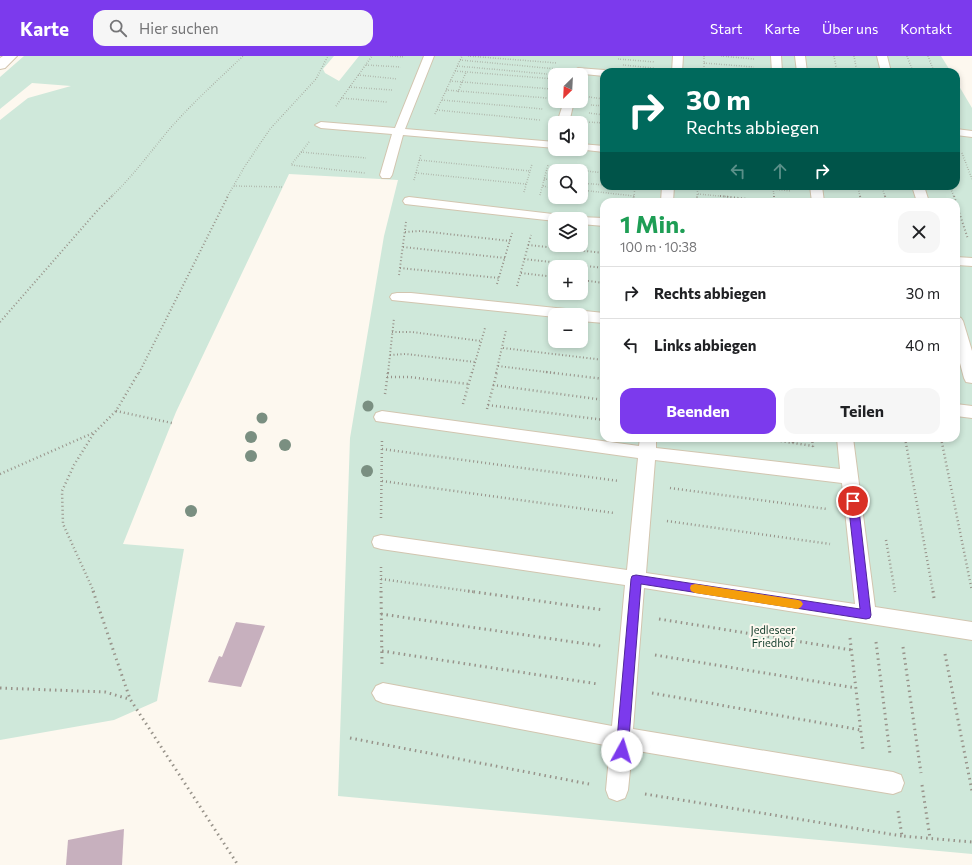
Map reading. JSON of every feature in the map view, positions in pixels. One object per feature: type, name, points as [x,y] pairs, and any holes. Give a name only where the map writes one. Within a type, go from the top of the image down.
[{"type":"street","points":[[0,65],[11,56]]},
{"type":"lane","points":[[386,176],[399,131],[429,56]]},
{"type":"lane","points":[[800,56],[802,68]]},
{"type":"lane","points":[[882,56],[885,68]]},
{"type":"lane","points":[[579,68],[582,57]]},
{"type":"lane","points":[[677,68],[678,58]]},
{"type":"lane","points":[[588,73],[600,73]]},
{"type":"lane","points":[[321,125],[548,144]]},
{"type":"lane","points":[[960,132],[972,134]]},
{"type":"lane","points":[[588,148],[600,149]]},
{"type":"lane","points":[[408,201],[548,216]]},
{"type":"lane","points":[[588,221],[600,222]]},
{"type":"lane","points":[[960,261],[972,262]]},
{"type":"lane","points":[[397,297],[411,297],[548,312]]},
{"type":"lane","points":[[588,317],[600,318]]},
{"type":"lane","points":[[960,335],[972,378]]},
{"type":"lane","points":[[960,410],[972,412]]},
{"type":"lane","points":[[382,417],[456,427],[600,441]]},
{"type":"lane","points":[[615,442],[647,445],[850,478]]},
{"type":"lane","points":[[846,442],[850,478],[870,615]]},
{"type":"lane","points":[[617,790],[623,738],[647,445]]},
{"type":"lane","points":[[381,542],[636,579],[972,631]]},
{"type":"lane","points":[[383,693],[623,738],[893,782]]},
{"type":"path","points":[[0,322],[97,211],[125,184],[168,131],[206,90],[243,56]]},
{"type":"path","points":[[238,865],[130,700],[96,597],[63,524],[62,491],[74,465],[94,432],[116,410],[137,376],[218,213],[245,166],[270,129],[316,79],[328,56]]},
{"type":"path","points":[[383,693],[381,542],[382,417],[408,201],[427,133],[462,56]]},
{"type":"path","points":[[468,56],[562,64]]},
{"type":"path","points":[[704,56],[704,68]]},
{"type":"path","points":[[721,56],[776,64]]},
{"type":"path","points":[[834,56],[836,68]]},
{"type":"path","points":[[854,56],[856,68]]},
{"type":"path","points":[[908,56],[912,68]]},
{"type":"path","points":[[928,56],[932,68]]},
{"type":"path","points":[[582,57],[664,63],[667,60],[678,58]]},
{"type":"path","points":[[455,71],[546,78],[548,68],[460,60]]},
{"type":"path","points":[[704,63],[776,64]]},
{"type":"path","points":[[502,75],[506,64]]},
{"type":"path","points":[[366,65],[423,69]]},
{"type":"path","points":[[457,66],[547,74]]},
{"type":"path","points":[[623,66],[655,68]]},
{"type":"path","points":[[458,92],[466,72]]},
{"type":"path","points":[[358,75],[419,81]]},
{"type":"path","points":[[450,81],[548,88]]},
{"type":"path","points":[[349,87],[414,92]]},
{"type":"path","points":[[446,90],[548,99]]},
{"type":"path","points":[[589,97],[600,98]]},
{"type":"path","points":[[341,98],[410,103]]},
{"type":"path","points":[[442,100],[548,110],[456,427]]},
{"type":"path","points":[[437,110],[545,120]]},
{"type":"path","points":[[961,150],[972,179]]},
{"type":"path","points":[[301,152],[390,161]]},
{"type":"path","points":[[419,160],[530,171]]},
{"type":"path","points":[[588,171],[600,173]]},
{"type":"path","points":[[416,174],[526,184]]},
{"type":"path","points":[[588,184],[600,185]]},
{"type":"path","points":[[234,186],[283,187]]},
{"type":"path","points":[[543,186],[548,187]]},
{"type":"path","points":[[588,191],[634,196],[635,190]]},
{"type":"path","points":[[651,190],[667,193]]},
{"type":"path","points":[[698,190],[698,198]]},
{"type":"path","points":[[785,190],[791,191]]},
{"type":"path","points":[[698,194],[736,198]]},
{"type":"path","points":[[960,214],[970,244]]},
{"type":"path","points":[[405,232],[421,230],[510,241]]},
{"type":"path","points":[[528,245],[600,252]]},
{"type":"path","points":[[403,247],[505,258]]},
{"type":"path","points":[[524,259],[600,268]]},
{"type":"path","points":[[400,268],[499,278]]},
{"type":"path","points":[[521,273],[548,276]]},
{"type":"path","points":[[588,281],[600,282]]},
{"type":"path","points":[[392,332],[412,332],[481,341]]},
{"type":"path","points":[[503,348],[600,360]]},
{"type":"path","points":[[390,355],[406,354],[475,362]]},
{"type":"path","points":[[498,366],[600,379]]},
{"type":"path","points":[[387,378],[409,376],[468,384]]},
{"type":"path","points":[[493,385],[600,399]]},
{"type":"path","points":[[488,405],[600,419]]},
{"type":"path","points":[[116,410],[172,423]]},
{"type":"path","points":[[0,474],[94,432]]},
{"type":"path","points":[[787,442],[813,446]]},
{"type":"path","points":[[942,442],[972,591]]},
{"type":"path","points":[[848,612],[866,778]]},
{"type":"path","points":[[870,615],[902,836],[972,842]]},
{"type":"path","points":[[0,688],[105,692],[130,700]]},
{"type":"green space","name":"Jedleseer Friedhof","points":[[24,56],[334,56],[323,69],[325,73],[339,81],[359,56],[941,56],[948,68],[600,68],[600,190],[960,190],[960,88],[972,108],[972,854],[338,796],[350,438],[384,236],[398,180],[289,174],[176,412],[123,544],[184,549],[157,701],[114,720],[0,740],[0,120],[28,98],[71,86],[32,83],[0,109],[0,77]]},
{"type":"building","points":[[236,622],[265,626],[241,687],[208,682],[219,656],[222,657]]},
{"type":"building","points":[[124,829],[122,865],[66,865],[68,840]]},
{"type":"slow traffic","points":[[695,588],[798,604]]},
{"type":"route","points":[[622,751],[636,579],[866,615],[864,586],[853,501]]}]
